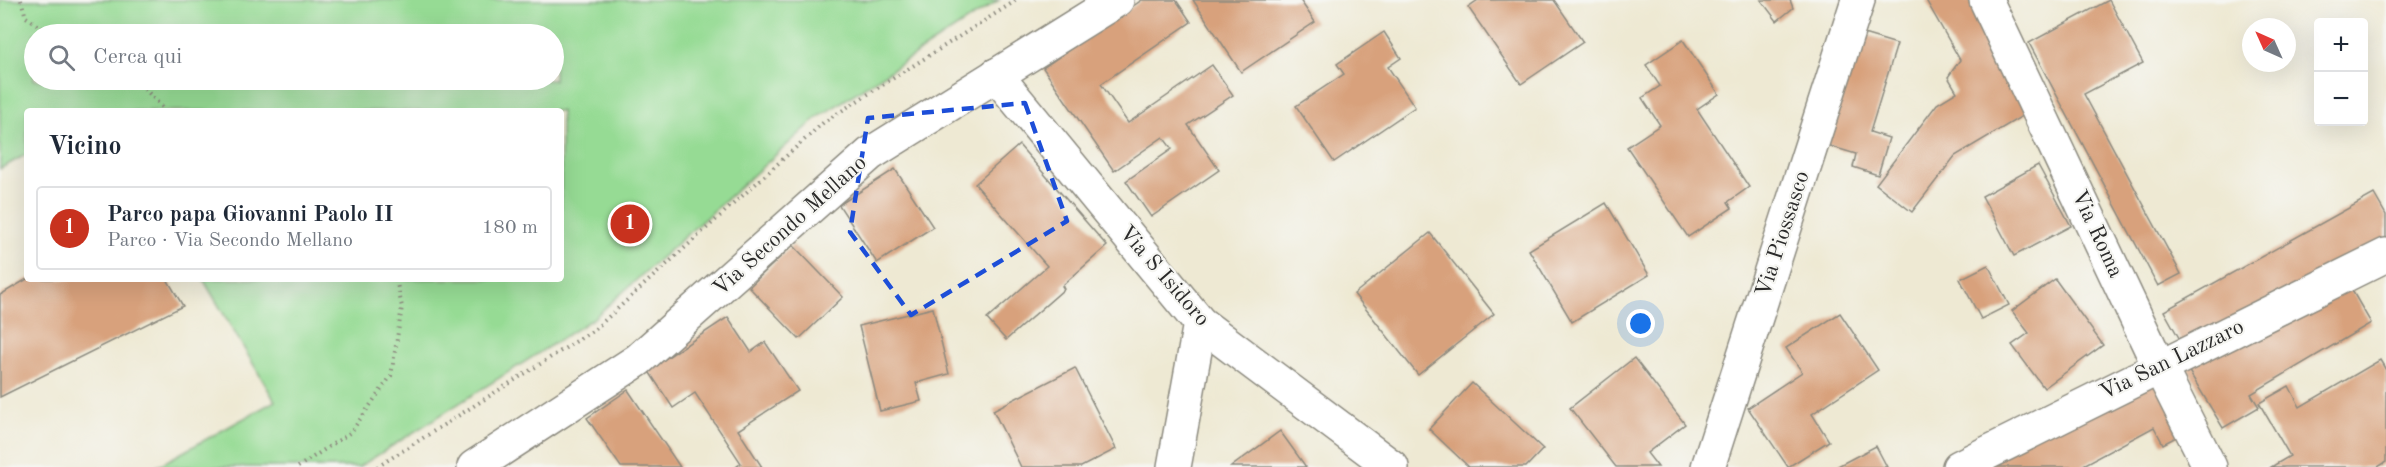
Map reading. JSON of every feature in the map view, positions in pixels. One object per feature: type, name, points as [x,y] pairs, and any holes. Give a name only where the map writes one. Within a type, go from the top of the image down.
[{"type":"street","name":"Via Secondo Mellano","points":[[474,467],[638,360],[870,154],[1117,0]]},
{"type":"street","name":"Via Piossasco","points":[[1708,467],[1857,0]]},
{"type":"street","name":"Via Roma","points":[[1986,0],[2159,366],[2210,467]]},
{"type":"street","name":"Via S Isidoro","points":[[996,75],[1200,323],[1392,467]]},
{"type":"street","name":"Via San Lazzaro","points":[[1959,467],[2386,255]]},
{"type":"street","points":[[1174,467],[1200,323]]},
{"type":"path","points":[[21,0],[26,17],[36,24]]},
{"type":"path","points":[[377,467],[594,330],[824,122],[1017,0]]},
{"type":"path","points":[[146,90],[163,108]]},
{"type":"path","points":[[298,467],[351,432],[392,376],[402,307],[397,282]]},
{"type":"highlighted area","points":[[1025,103],[1067,221],[911,315],[850,232],[868,118]]},
{"type":"green space","points":[[0,0],[999,0],[817,118],[594,318],[359,467],[156,467],[275,401],[205,282],[564,282],[564,108],[24,108],[24,156],[0,169]]},
{"type":"building","points":[[1142,0],[1176,0],[1191,22],[1101,84],[1128,123],[1212,65],[1233,95],[1188,125],[1219,170],[1151,217],[1126,181],[1172,149],[1163,137],[1114,171],[1043,68]]},
{"type":"building","points":[[1193,0],[1300,0],[1315,22],[1241,72]]},
{"type":"building","points":[[1478,0],[1554,0],[1583,42],[1521,84],[1468,7]]},
{"type":"building","points":[[1761,0],[1790,0],[1793,8],[1777,21]]},
{"type":"building","points":[[1926,0],[1971,0],[2034,109],[1955,156],[1912,212],[1876,184],[1937,104],[1957,92],[1948,77],[1960,60]]},
{"type":"building","points":[[2109,0],[2143,63],[2084,94],[2181,274],[2158,286],[2029,43]]},
{"type":"building","points":[[1384,32],[1401,58],[1388,67],[1415,107],[1334,162],[1296,106],[1344,74],[1337,64]]},
{"type":"building","points":[[1857,32],[1897,44],[1870,132],[1889,138],[1878,175],[1853,167],[1856,154],[1823,144]]},
{"type":"building","points":[[1683,40],[1719,94],[1697,109],[1749,187],[1728,202],[1732,208],[1688,237],[1627,147],[1660,125],[1642,98],[1660,86],[1646,65]]},
{"type":"building","points":[[1019,145],[1107,246],[1062,286],[1064,289],[1006,340],[987,319],[1047,266],[975,184]]},
{"type":"building","points":[[2038,165],[2071,226],[2014,256],[1982,196]]},
{"type":"building","points":[[895,169],[933,227],[877,263],[839,205]]},
{"type":"building","points":[[2374,194],[2386,215],[2386,241],[2187,352],[2164,311]]},
{"type":"building","points":[[1606,203],[1649,275],[1572,322],[1529,250]]},
{"type":"building","points":[[1430,233],[1494,314],[1418,375],[1354,294]]},
{"type":"building","points":[[793,245],[843,297],[799,339],[749,287]]},
{"type":"building","points":[[1988,265],[2009,305],[1981,319],[1960,279]]},
{"type":"building","points":[[2343,275],[2371,323],[2251,394],[2259,407],[2223,428],[2187,368]]},
{"type":"building","points":[[2055,279],[2103,345],[2044,388],[2012,345],[2029,333],[2012,311]]},
{"type":"building","points":[[24,281],[169,282],[183,306],[0,397],[0,295]]},
{"type":"building","points":[[933,308],[949,374],[916,383],[921,401],[880,411],[859,326]]},
{"type":"building","points":[[1840,313],[1878,370],[1812,414],[1829,441],[1788,467],[1748,408],[1802,372],[1786,348]]},
{"type":"building","points":[[728,317],[751,352],[765,342],[798,391],[738,430],[762,467],[736,467],[741,463],[695,393],[673,408],[648,370]]},
{"type":"building","points":[[1634,358],[1685,424],[1647,453],[1658,467],[1616,467],[1570,408]]},
{"type":"building","points":[[2380,360],[2386,370],[2386,462],[2378,467],[2271,467],[2290,456],[2259,403],[2289,386],[2300,407]]},
{"type":"building","points":[[1075,368],[1116,449],[1081,467],[1021,467],[993,410]]},
{"type":"building","points":[[2154,368],[2188,431],[2163,444],[2154,427],[2080,467],[1968,467]]},
{"type":"building","points":[[1472,383],[1543,449],[1526,467],[1469,467],[1429,429]]},
{"type":"building","points":[[628,390],[680,467],[621,467],[587,418]]},
{"type":"building","points":[[1280,431],[1306,467],[1231,467]]},
{"type":"building","points":[[1876,446],[1887,467],[1836,467]]},
{"type":"place","name":"Parco papa Giovanni Paolo II","points":[[630,224]]}]
